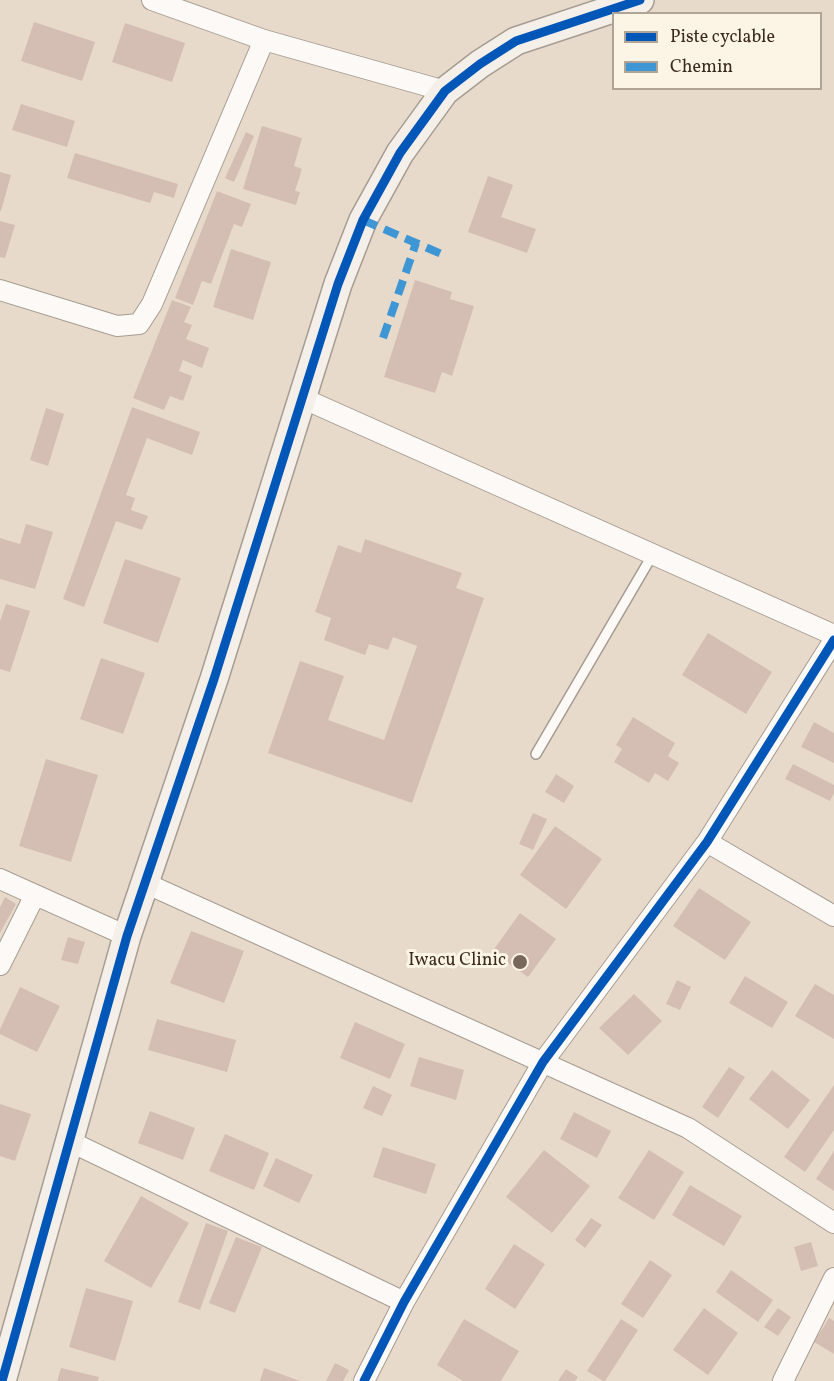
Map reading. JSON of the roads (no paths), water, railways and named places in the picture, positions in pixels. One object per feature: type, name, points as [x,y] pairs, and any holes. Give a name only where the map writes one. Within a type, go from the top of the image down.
[{"type":"street","points":[[152,0],[264,40],[445,91]]},
{"type":"street","points":[[2,1381],[127,936],[214,679],[338,284],[363,220],[400,153],[445,91],[480,64],[516,41],[640,0]]},
{"type":"street","points":[[0,290],[117,326],[139,324],[152,304],[264,40]]},
{"type":"street","points":[[302,398],[834,635]]},
{"type":"street","points":[[364,1381],[404,1302],[543,1062],[707,842],[834,640]]},
{"type":"street","points":[[707,842],[834,916]]},
{"type":"street","points":[[0,879],[127,936]]},
{"type":"street","points":[[145,883],[688,1128],[834,1223]]},
{"type":"street","points":[[0,965],[35,895]]},
{"type":"street","points":[[69,1141],[404,1302]]},
{"type":"street","points":[[783,1381],[834,1278]]},
{"type":"lane","points":[[536,754],[653,554]]},
{"type":"place","name":"Iwacu Clinic","points":[[520,962]]}]
